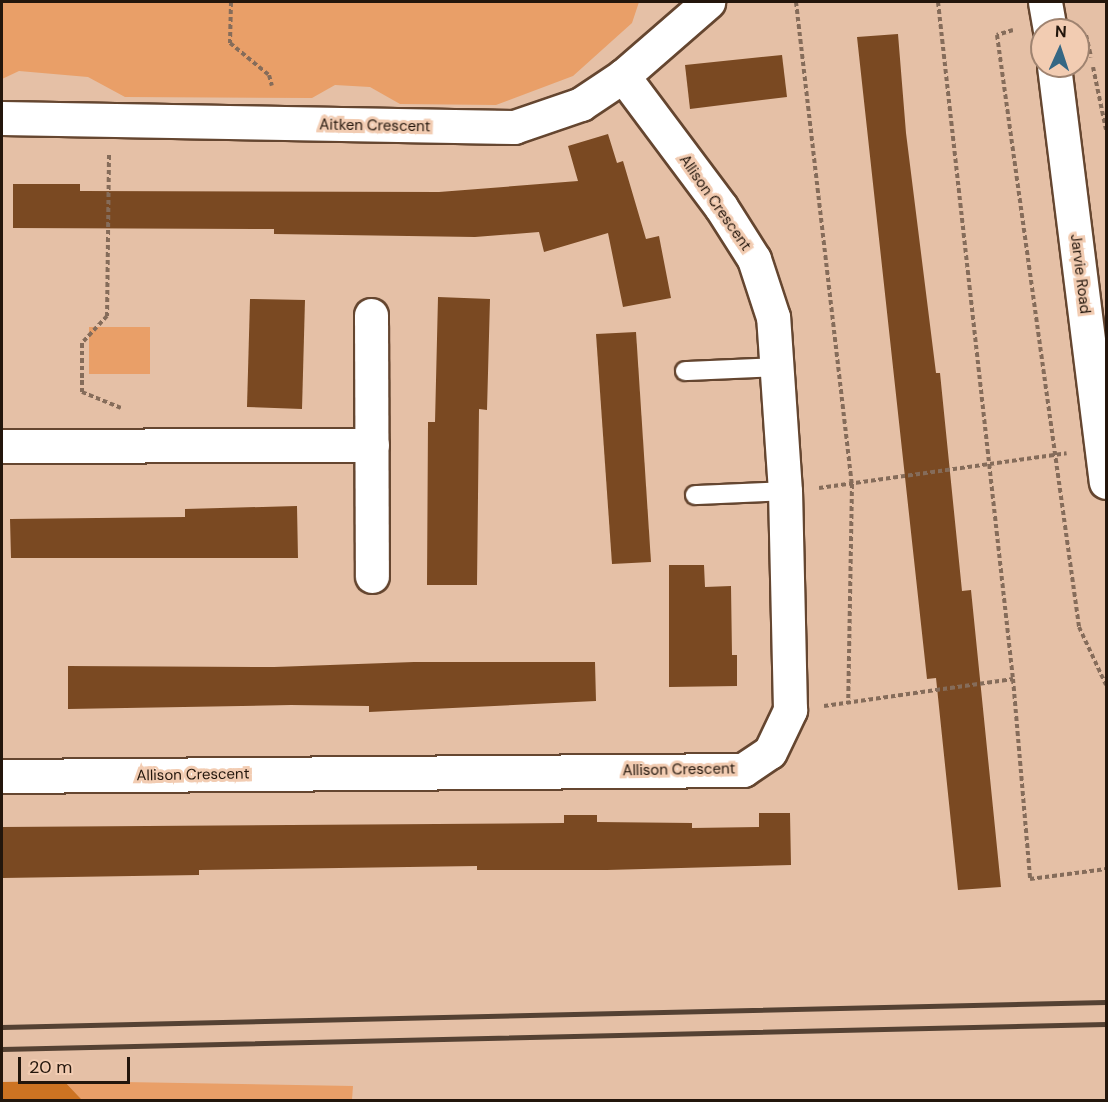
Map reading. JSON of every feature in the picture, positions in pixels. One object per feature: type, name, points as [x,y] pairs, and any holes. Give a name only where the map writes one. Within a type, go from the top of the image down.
[{"type":"street","name":"Aitken Crescent","points":[[2,118],[281,125],[514,127],[581,104],[623,76],[708,2]]},
{"type":"street","points":[[1045,2],[1048,18]]},
{"type":"street","name":"Allison Crescent","points":[[2,776],[743,770],[770,752],[790,710],[785,491],[773,317],[753,259],[721,207],[623,76]]},
{"type":"street","name":"Jarvie Road","points":[[1055,78],[1107,482]]},
{"type":"street","points":[[371,315],[372,576]]},
{"type":"street","points":[[2,446],[372,445]]},
{"type":"lane","points":[[685,370],[776,367]]},
{"type":"lane","points":[[695,495],[785,491]]},
{"type":"path","points":[[231,2],[230,43],[269,75],[281,125]]},
{"type":"path","points":[[796,2],[852,484],[848,703]]},
{"type":"path","points":[[938,2],[1013,679],[1030,879],[1107,869]]},
{"type":"path","points":[[1011,22],[1013,32],[997,35],[1057,455],[1079,627],[1107,684]]},
{"type":"path","points":[[109,121],[107,316],[82,343],[82,392],[125,410],[125,446]]},
{"type":"path","points":[[785,491],[852,484],[988,463],[1101,449]]},
{"type":"path","points":[[790,710],[1013,679]]},
{"type":"shaded area","points":[[2,2],[639,2],[632,23],[573,76],[496,105],[400,104],[370,87],[335,85],[312,98],[125,97],[88,77],[19,71],[2,79]]},
{"type":"shaded area","points":[[89,327],[150,327],[150,374],[89,374]]},
{"type":"shaded area","points":[[64,1081],[353,1086],[352,1100],[82,1100]]},
{"type":"shaded area","points":[[64,1081],[82,1100],[2,1100],[2,1082]]},
{"type":"building","points":[[898,34],[906,133],[936,373],[940,373],[962,591],[971,590],[1001,887],[958,890],[936,678],[927,679],[857,37]]},
{"type":"building","points":[[782,55],[787,97],[690,109],[685,65]]},
{"type":"building","points":[[608,134],[617,163],[623,161],[646,239],[659,236],[671,298],[623,307],[608,233],[544,252],[539,232],[475,237],[274,234],[274,229],[13,228],[13,184],[80,184],[80,191],[439,192],[578,181],[568,146]]},
{"type":"building","points":[[438,297],[490,299],[487,410],[479,409],[477,585],[427,585],[428,422],[435,422]]},
{"type":"building","points":[[250,299],[305,300],[302,409],[247,407]]},
{"type":"building","points":[[636,332],[651,562],[612,564],[596,334]]},
{"type":"building","points":[[297,506],[298,558],[11,558],[10,519],[185,517],[185,509]]},
{"type":"building","points":[[669,565],[704,565],[705,587],[731,586],[732,655],[737,655],[737,686],[669,687]]},
{"type":"building","points":[[414,662],[595,662],[596,701],[369,712],[369,706],[291,705],[68,709],[68,666],[274,667]]},
{"type":"building","points":[[759,813],[790,813],[791,865],[607,870],[477,870],[477,866],[199,870],[199,875],[2,878],[2,827],[564,823],[564,815],[597,815],[597,822],[692,823],[692,828],[759,827]]},
{"type":"railway","points":[[2,1027],[1106,1002]]},
{"type":"railway","points":[[2,1049],[1106,1024]]}]
